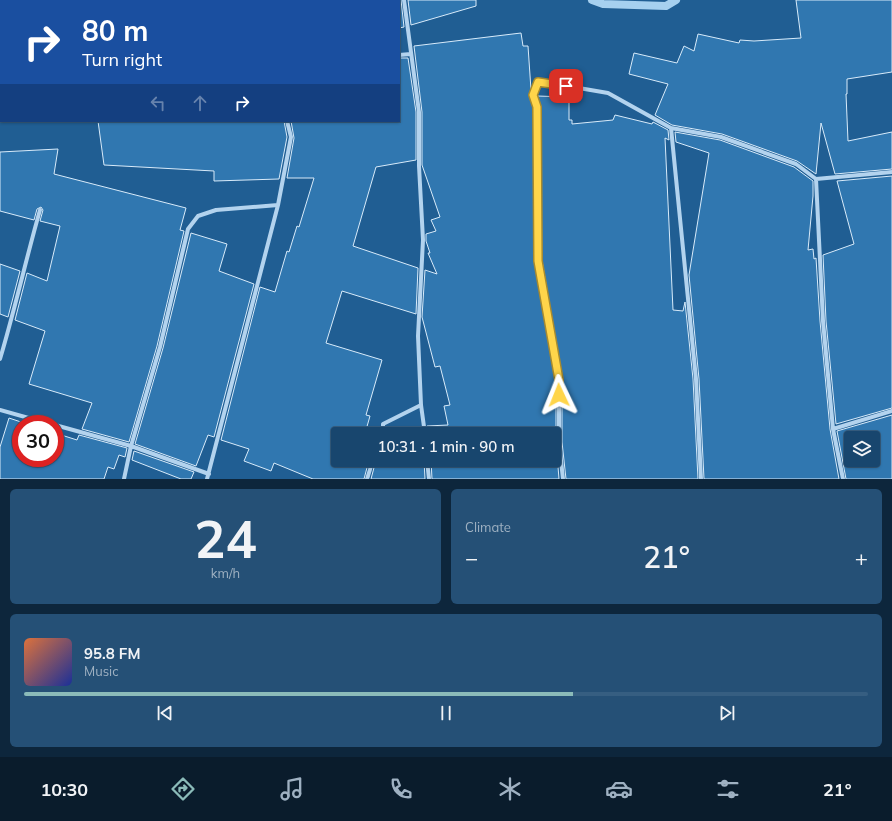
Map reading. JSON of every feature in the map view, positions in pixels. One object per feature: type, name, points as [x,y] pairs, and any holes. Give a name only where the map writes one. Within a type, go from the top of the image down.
[{"type":"street","points":[[404,0],[419,112],[419,166],[423,240],[418,336],[424,427]]},
{"type":"street","points":[[400,55],[411,54]]},
{"type":"street","points":[[563,479],[559,442],[559,380],[538,261],[537,107],[533,95],[538,82],[608,93],[671,128],[721,137],[796,164],[816,179],[892,172]]},
{"type":"street","points":[[207,479],[278,205],[291,138],[287,122]]},
{"type":"street","points":[[671,128],[696,379],[701,479]]},
{"type":"street","points":[[816,179],[823,321],[833,428],[843,479]]},
{"type":"street","points":[[124,479],[131,446],[160,347],[188,229],[198,216],[216,210],[278,205]]},
{"type":"street","points":[[0,359],[14,314],[26,259],[40,210]]},
{"type":"street","points":[[383,427],[383,424],[422,405]]},
{"type":"street","points":[[0,410],[18,415]]},
{"type":"street","points":[[833,428],[892,411]]},
{"type":"street","points":[[64,427],[131,446],[209,474]]},
{"type":"street","points":[[367,479],[371,467]]},
{"type":"street","points":[[428,467],[429,479]]},
{"type":"building","points":[[400,0],[401,0],[404,27],[400,28]]},
{"type":"building","points":[[408,0],[476,0],[476,6],[411,25]]},
{"type":"building","points":[[796,0],[892,0],[892,72],[847,79],[846,94],[848,141],[892,132],[892,169],[835,174],[821,123],[816,174],[797,161],[722,134],[672,125],[655,115],[668,84],[629,74],[634,53],[677,63],[684,46],[694,51],[698,34],[739,43],[740,40],[754,41],[801,38]]},
{"type":"building","points":[[521,33],[523,46],[528,46],[531,90],[530,96],[534,108],[535,261],[556,380],[556,427],[427,427],[448,425],[444,406],[450,405],[440,366],[435,367],[422,317],[425,270],[437,274],[428,253],[430,253],[426,241],[426,234],[436,231],[431,220],[440,217],[422,165],[422,112],[414,46]]},
{"type":"building","points":[[400,58],[408,58],[416,112],[416,160],[376,167],[353,246],[418,268],[416,314],[342,291],[326,343],[382,360],[366,415],[370,416],[367,427],[331,427],[331,467],[367,467],[364,479],[313,479],[274,463],[271,471],[244,461],[249,449],[221,440],[260,287],[275,292],[287,251],[289,252],[297,226],[299,227],[314,178],[287,178],[294,138],[291,122],[400,122]]},
{"type":"building","points":[[537,96],[569,97],[569,120],[572,120],[572,124],[613,120],[615,115],[652,124],[653,122],[668,130],[669,140],[665,138],[673,310],[683,311],[685,302],[693,379],[698,479],[566,479],[562,442],[562,379],[542,261],[540,107]]},
{"type":"building","points":[[98,122],[284,122],[287,137],[279,179],[214,181],[214,171],[104,165]]},
{"type":"building","points":[[675,132],[720,140],[794,167],[813,181],[808,250],[813,249],[814,259],[816,258],[830,429],[839,479],[704,479],[699,379],[689,275],[709,153],[676,142]]},
{"type":"building","points":[[58,149],[54,174],[186,208],[180,230],[184,231],[157,346],[129,442],[82,429],[92,403],[29,384],[45,331],[15,320],[27,273],[47,281],[60,226],[40,221],[43,210],[41,207],[37,209],[34,220],[0,211],[0,152]]},
{"type":"building","points":[[892,176],[892,408],[836,424],[826,321],[823,255],[854,244],[837,181]]},
{"type":"building","points":[[191,233],[227,244],[219,271],[254,284],[214,437],[208,435],[196,466],[135,444],[163,348]]},
{"type":"building","points":[[0,264],[20,271],[8,317],[0,314]]},
{"type":"building","points":[[892,415],[892,479],[846,479],[837,431]]},
{"type":"building","points":[[9,418],[12,419],[12,467],[64,467],[64,436],[77,440],[79,435],[127,448],[125,457],[119,455],[114,469],[108,467],[104,479],[0,479],[0,447]]},
{"type":"building","points":[[134,451],[194,472],[191,479],[181,479],[132,460]]},
{"type":"building","points":[[374,467],[424,467],[425,479],[371,479]]},
{"type":"building","points":[[431,467],[558,467],[559,479],[432,479]]},
{"type":"waterway","points":[[592,0],[603,4],[666,6],[676,0]]},
{"type":"route","points":[[559,395],[559,380],[538,261],[537,107],[533,95],[538,82],[566,86]]}]
